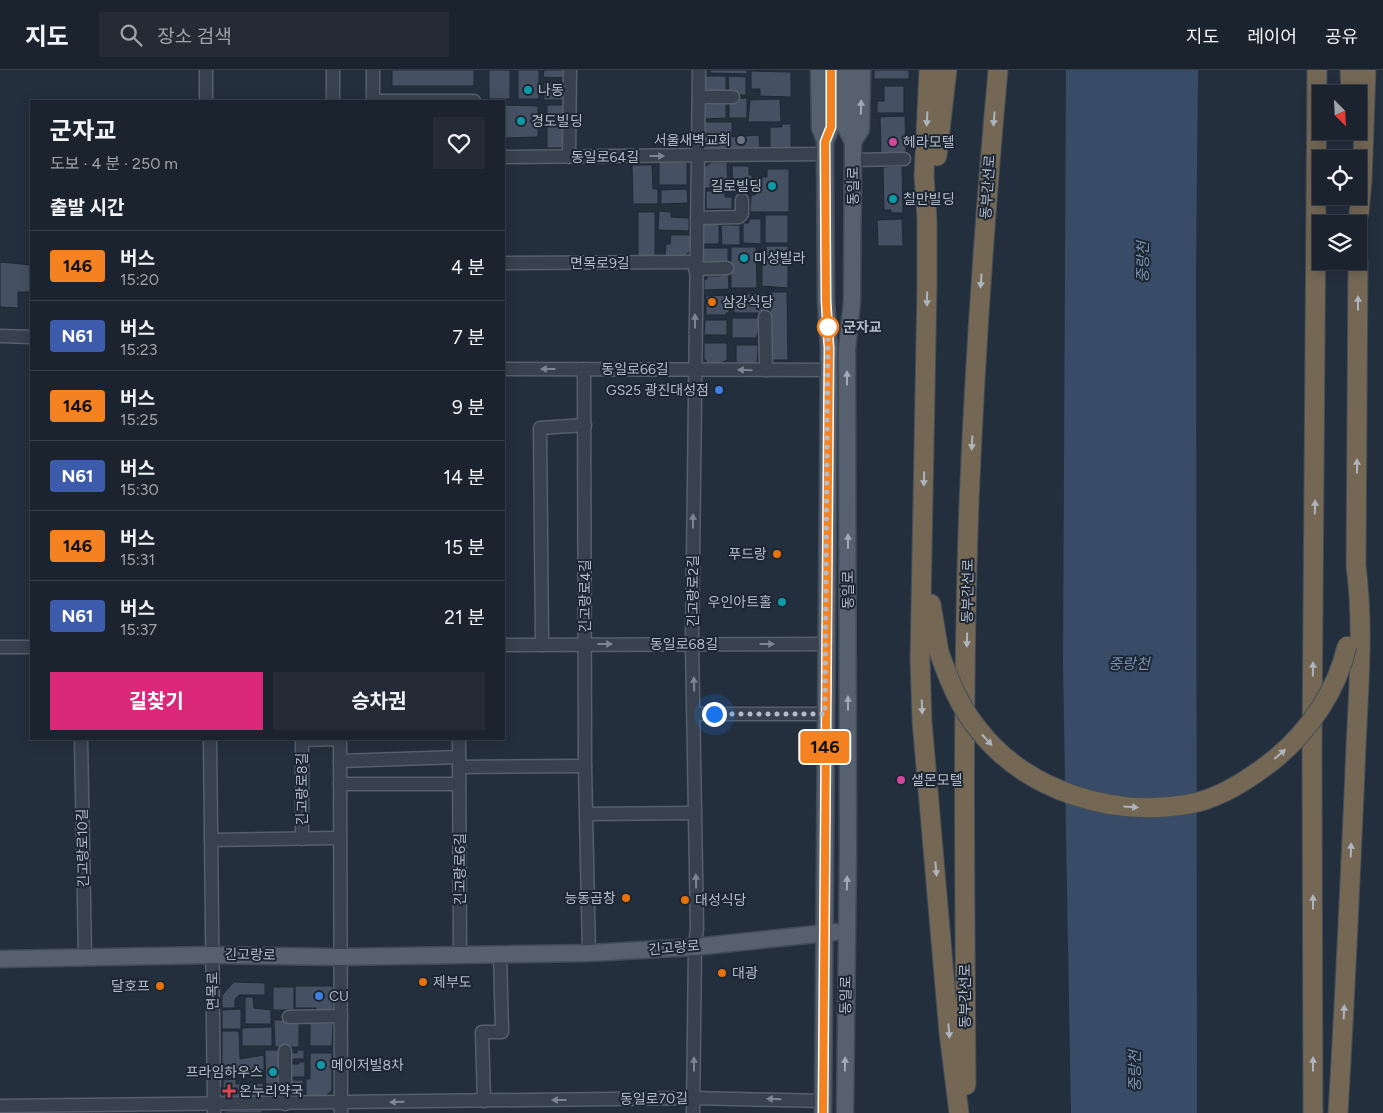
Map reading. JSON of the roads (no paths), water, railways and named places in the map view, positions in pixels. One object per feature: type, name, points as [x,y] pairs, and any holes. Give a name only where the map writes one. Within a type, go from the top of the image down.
[{"type":"highway","points":[[929,70],[924,176],[927,219],[923,566],[920,602],[922,721],[949,1033],[959,1113]]},
{"type":"highway","points":[[927,219],[935,176],[947,70]]},
{"type":"highway","name":"동부간선로","points":[[966,1113],[966,752],[969,506],[977,343],[998,70]]},
{"type":"highway","points":[[1313,1113],[1312,748],[1318,70]]},
{"type":"highway","points":[[1350,70],[1351,85]]},
{"type":"highway","points":[[1358,211],[1362,182],[1366,70]]},
{"type":"highway","points":[[923,566],[939,652],[949,682],[968,716],[985,737],[1006,758],[1027,772],[1060,790],[1122,806],[1145,808],[1190,804],[1212,797],[1265,766],[1294,741],[1320,709],[1336,679],[1347,646],[1356,566],[1358,270]]},
{"type":"highway","points":[[1338,1113],[1347,958],[1359,659],[1360,592],[1356,566]]},
{"type":"main road","points":[[819,70],[820,128],[825,148]]},
{"type":"main road","name":"동일로","points":[[823,1107],[829,370],[826,301],[825,148],[831,127],[831,70]]},
{"type":"main road","name":"동일로","points":[[845,1113],[848,852],[847,349],[852,301],[853,160],[853,142],[846,128],[846,70]]},
{"type":"main road","points":[[853,142],[861,129],[862,70]]},
{"type":"main road","points":[[825,819],[835,840],[836,859],[842,859],[848,852]]},
{"type":"main road","name":"긴고랑로","points":[[0,959],[212,955],[340,957],[589,953],[694,947],[847,932]]},
{"type":"street","points":[[206,70],[206,100]]},
{"type":"street","points":[[333,70],[334,100]]},
{"type":"street","points":[[373,70],[373,100]]},
{"type":"street","points":[[569,157],[570,70]]},
{"type":"street","name":"긴고랑로2길","points":[[693,1113],[694,947],[697,928],[694,813],[695,714],[692,644],[695,266],[699,156],[699,70]]},
{"type":"street","points":[[699,97],[733,97]]},
{"type":"street","name":"동일로64길","points":[[505,157],[699,156],[825,148]]},
{"type":"street","points":[[853,160],[904,159]]},
{"type":"street","points":[[697,218],[739,217],[742,214],[742,200]]},
{"type":"street","name":"면목로9길","points":[[505,263],[727,268]]},
{"type":"street","points":[[765,317],[766,370]]},
{"type":"street","points":[[0,336],[30,337]]},
{"type":"street","name":"동일로66길","points":[[505,369],[829,370]]},
{"type":"street","name":"긴고랑로4길","points":[[584,369],[585,766],[589,953]]},
{"type":"street","points":[[542,645],[540,428],[585,425]]},
{"type":"street","name":"동일로68길","points":[[505,645],[826,644]]},
{"type":"street","points":[[0,647],[30,647]]},
{"type":"street","points":[[695,714],[825,714]]},
{"type":"street","name":"긴고랑로10길","points":[[81,740],[85,957]]},
{"type":"street","name":"면목로","points":[[210,740],[214,1109]]},
{"type":"street","name":"긴고랑로8길","points":[[302,740],[302,839],[338,838]]},
{"type":"street","name":"긴고랑로8길","points":[[340,740],[338,838],[341,1108]]},
{"type":"street","name":"긴고랑로6길","points":[[459,740],[460,955]]},
{"type":"street","points":[[340,761],[585,766]]},
{"type":"street","points":[[340,784],[459,784]]},
{"type":"street","points":[[587,814],[694,813]]},
{"type":"street","points":[[211,840],[302,839]]},
{"type":"street","points":[[484,1101],[482,1032],[502,1032],[500,954]]},
{"type":"street","points":[[289,1017],[340,1016]]},
{"type":"street","points":[[285,1051],[285,1104]]},
{"type":"street","name":"동일로70길","points":[[0,1106],[84,1110],[266,1109],[285,1104],[341,1108],[462,1107],[484,1101],[594,1107],[694,1098],[823,1107]]},
{"type":"water","name":"중랑천","points":[[1066,70],[1198,70],[1196,268],[1197,1113],[1071,1113],[1063,665]]},
{"type":"place","name":"나동","points":[[528,90]]},
{"type":"place","name":"경도빌딩","points":[[521,121]]},
{"type":"place","name":"서울새벽교회","points":[[741,140]]},
{"type":"place","name":"헤라모텔","points":[[893,142]]},
{"type":"place","name":"길로빌딩","points":[[772,186]]},
{"type":"place","name":"칠만빌딩","points":[[893,199]]},
{"type":"place","name":"미성빌라","points":[[744,258]]},
{"type":"place","name":"삼강식당","points":[[712,302]]},
{"type":"place","name":"군자교","points":[[828,327]]},
{"type":"place","name":"GS25 광진대성점","points":[[719,390]]},
{"type":"place","name":"푸드랑","points":[[777,554]]},
{"type":"place","name":"우인아트홀","points":[[782,602]]},
{"type":"place","name":"샐몬모텔","points":[[901,780]]},
{"type":"place","name":"능동곱창","points":[[626,898]]},
{"type":"place","name":"대성식당","points":[[685,900]]},
{"type":"place","name":"대광","points":[[722,973]]},
{"type":"place","name":"제부도","points":[[423,982]]},
{"type":"place","name":"달호프","points":[[160,986]]},
{"type":"place","name":"CU","points":[[319,996]]},
{"type":"place","name":"메이저빌8차","points":[[321,1065]]},
{"type":"place","name":"프라임하우스","points":[[273,1072]]},
{"type":"place","name":"온누리약국","points":[[229,1091]]}]
